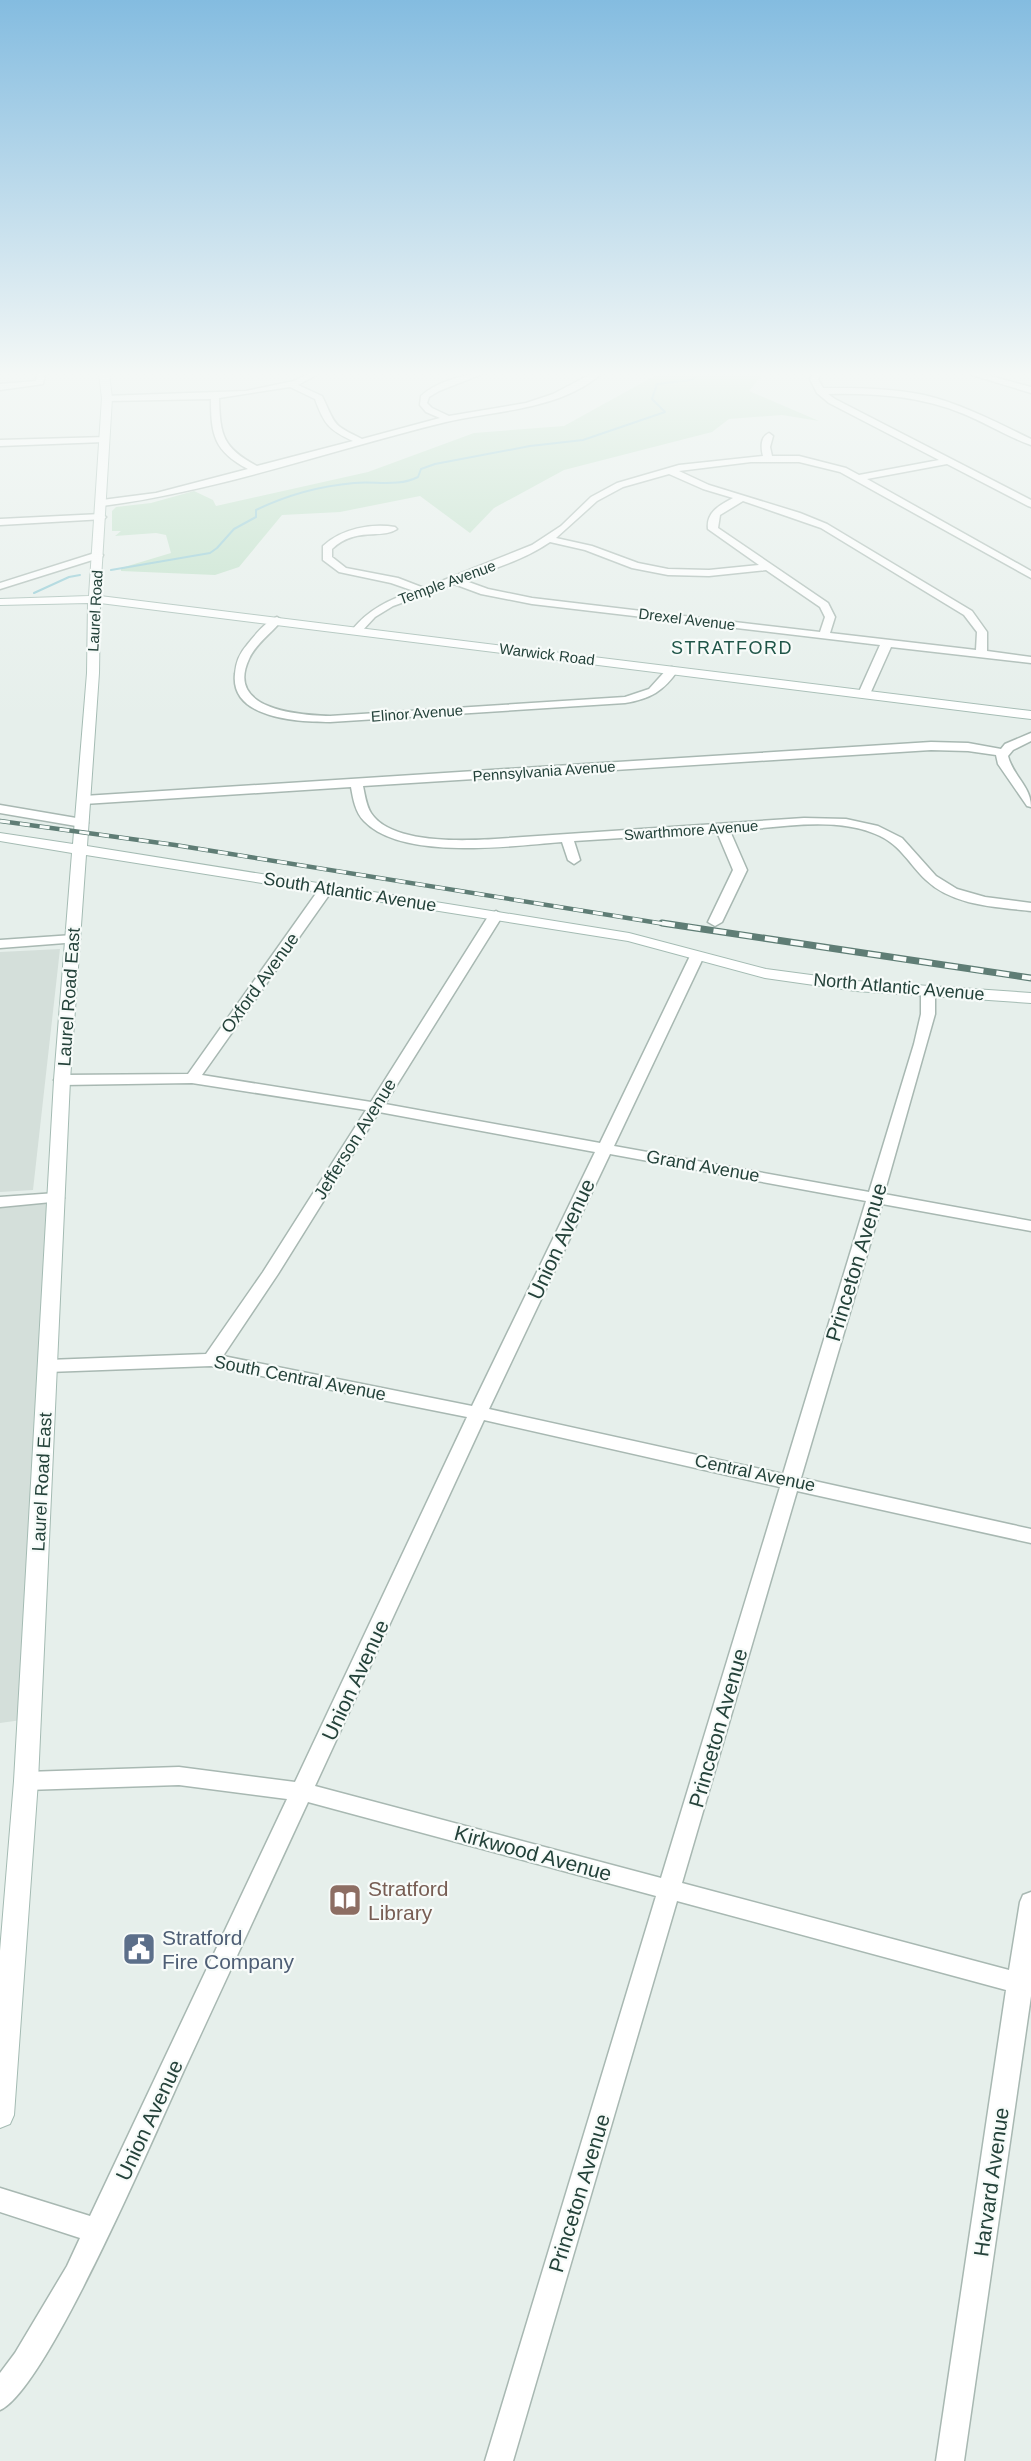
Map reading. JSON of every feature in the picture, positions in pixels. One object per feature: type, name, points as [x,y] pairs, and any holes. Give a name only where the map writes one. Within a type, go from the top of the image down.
[{"type":"main road","name":"Laurel Road","points":[[80,849],[93,673],[94,599],[102,489]]},
{"type":"main road","name":"Warwick Road","points":[[0,602],[94,599],[1031,715]]},
{"type":"main road","name":"South Atlantic Avenue","points":[[0,837],[629,937],[697,956]]},
{"type":"main road","name":"Laurel Road East","points":[[0,2115],[26,1781],[62,1080],[80,849]]},
{"type":"main road","name":"North Atlantic Avenue","points":[[697,956],[765,973],[856,986],[928,993],[966,992],[1031,998]]},
{"type":"street","points":[[102,502],[156,496],[184,489]]},
{"type":"street","name":"Temple Avenue","points":[[357,630],[382,607],[519,555],[550,539],[598,496],[612,489]]},
{"type":"street","points":[[715,489],[824,526],[962,609],[980,627],[981,654]]},
{"type":"street","name":"Temple Avenue","points":[[878,489],[1031,575]]},
{"type":"street","points":[[1002,489],[1031,504]]},
{"type":"street","points":[[742,498],[716,513],[712,525],[721,536],[824,605],[830,617],[824,635]]},
{"type":"street","points":[[0,522],[101,517]]},
{"type":"street","points":[[316,546],[328,547],[339,538],[356,533],[392,529]]},
{"type":"street","points":[[550,539],[588,548],[631,565],[660,571],[698,574],[766,567]]},
{"type":"street","points":[[328,547],[327,558],[339,568],[393,580],[423,591]]},
{"type":"street","points":[[0,586],[98,555]]},
{"type":"street","name":"Drexel Avenue","points":[[453,580],[485,592],[532,601],[1031,660]]},
{"type":"street","name":"Elinor Avenue","points":[[277,620],[249,650],[243,660],[242,690],[248,699],[260,707],[294,717],[330,719],[625,700],[655,691],[663,684],[672,670]]},
{"type":"street","points":[[864,694],[887,643]]},
{"type":"street","points":[[1031,737],[1009,747],[1003,753],[1004,764],[1031,803]]},
{"type":"street","name":"Pennsylvania Avenue","points":[[84,800],[940,746],[968,747],[1003,753]]},
{"type":"street","name":"Swarthmore Avenue","points":[[356,783],[362,808],[368,818],[385,830],[401,836],[461,844],[831,822],[874,829],[897,841],[908,850],[923,872],[946,889],[981,900],[1031,907]]},
{"type":"street","points":[[0,809],[82,823]]},
{"type":"street","points":[[874,829],[889,819]]},
{"type":"street","points":[[715,922],[740,870],[722,828]]},
{"type":"street","points":[[567,838],[574,860]]},
{"type":"street","name":"Oxford Avenue","points":[[192,1078],[327,888]]},
{"type":"street","name":"Jefferson Avenue","points":[[211,1360],[270,1274],[496,915]]},
{"type":"street","points":[[0,944],[73,939]]},
{"type":"street","name":"Union Avenue","points":[[0,2397],[25,2364],[76,2275],[478,1413],[697,956]]},
{"type":"street","name":"Princeton Avenue","points":[[499,2461],[671,1890],[921,1044],[928,1014],[928,993]]},
{"type":"street","name":"Grand Avenue","points":[[62,1080],[192,1078],[375,1107],[1031,1226]]},
{"type":"street","points":[[0,1202],[56,1198]]},
{"type":"street","name":"South Central Avenue","points":[[48,1366],[211,1360],[478,1413]]},
{"type":"street","name":"Central Avenue","points":[[478,1413],[1031,1536]]},
{"type":"street","name":"Kirkwood Avenue","points":[[26,1781],[179,1776],[303,1792],[1025,1984]]},
{"type":"street","name":"Harvard Avenue","points":[[950,2461],[1025,1984],[1031,1902]]},
{"type":"street","points":[[0,2200],[96,2231]]},
{"type":"shaded area","points":[[60,949],[33,1190],[0,1192],[0,952]]},
{"type":"shaded area","points":[[56,1198],[29,1719],[0,1723],[0,1202]]},
{"type":"green space","points":[[293,489],[529,489],[494,508],[470,533],[420,496],[340,512],[282,515],[239,567],[215,575],[121,571],[121,568],[171,553],[166,535],[156,533],[115,536],[121,531],[112,531],[112,511],[116,507],[151,503],[194,491],[213,500],[216,506]]},
{"type":"waterway","points":[[111,570],[210,553],[234,529],[256,517],[256,510],[317,489]]},
{"type":"waterway","points":[[34,593],[69,577],[80,575]]},
{"type":"railway","points":[[0,821],[175,845],[671,925]]},
{"type":"railway","points":[[662,923],[1031,978]]},
{"type":"place","name":"Stratford Library","points":[[345,1900]]},
{"type":"place","name":"Stratford Fire Company","points":[[139,1949]]},
{"type":"district","name":"STRATFORD","points":[[732,648]]}]
